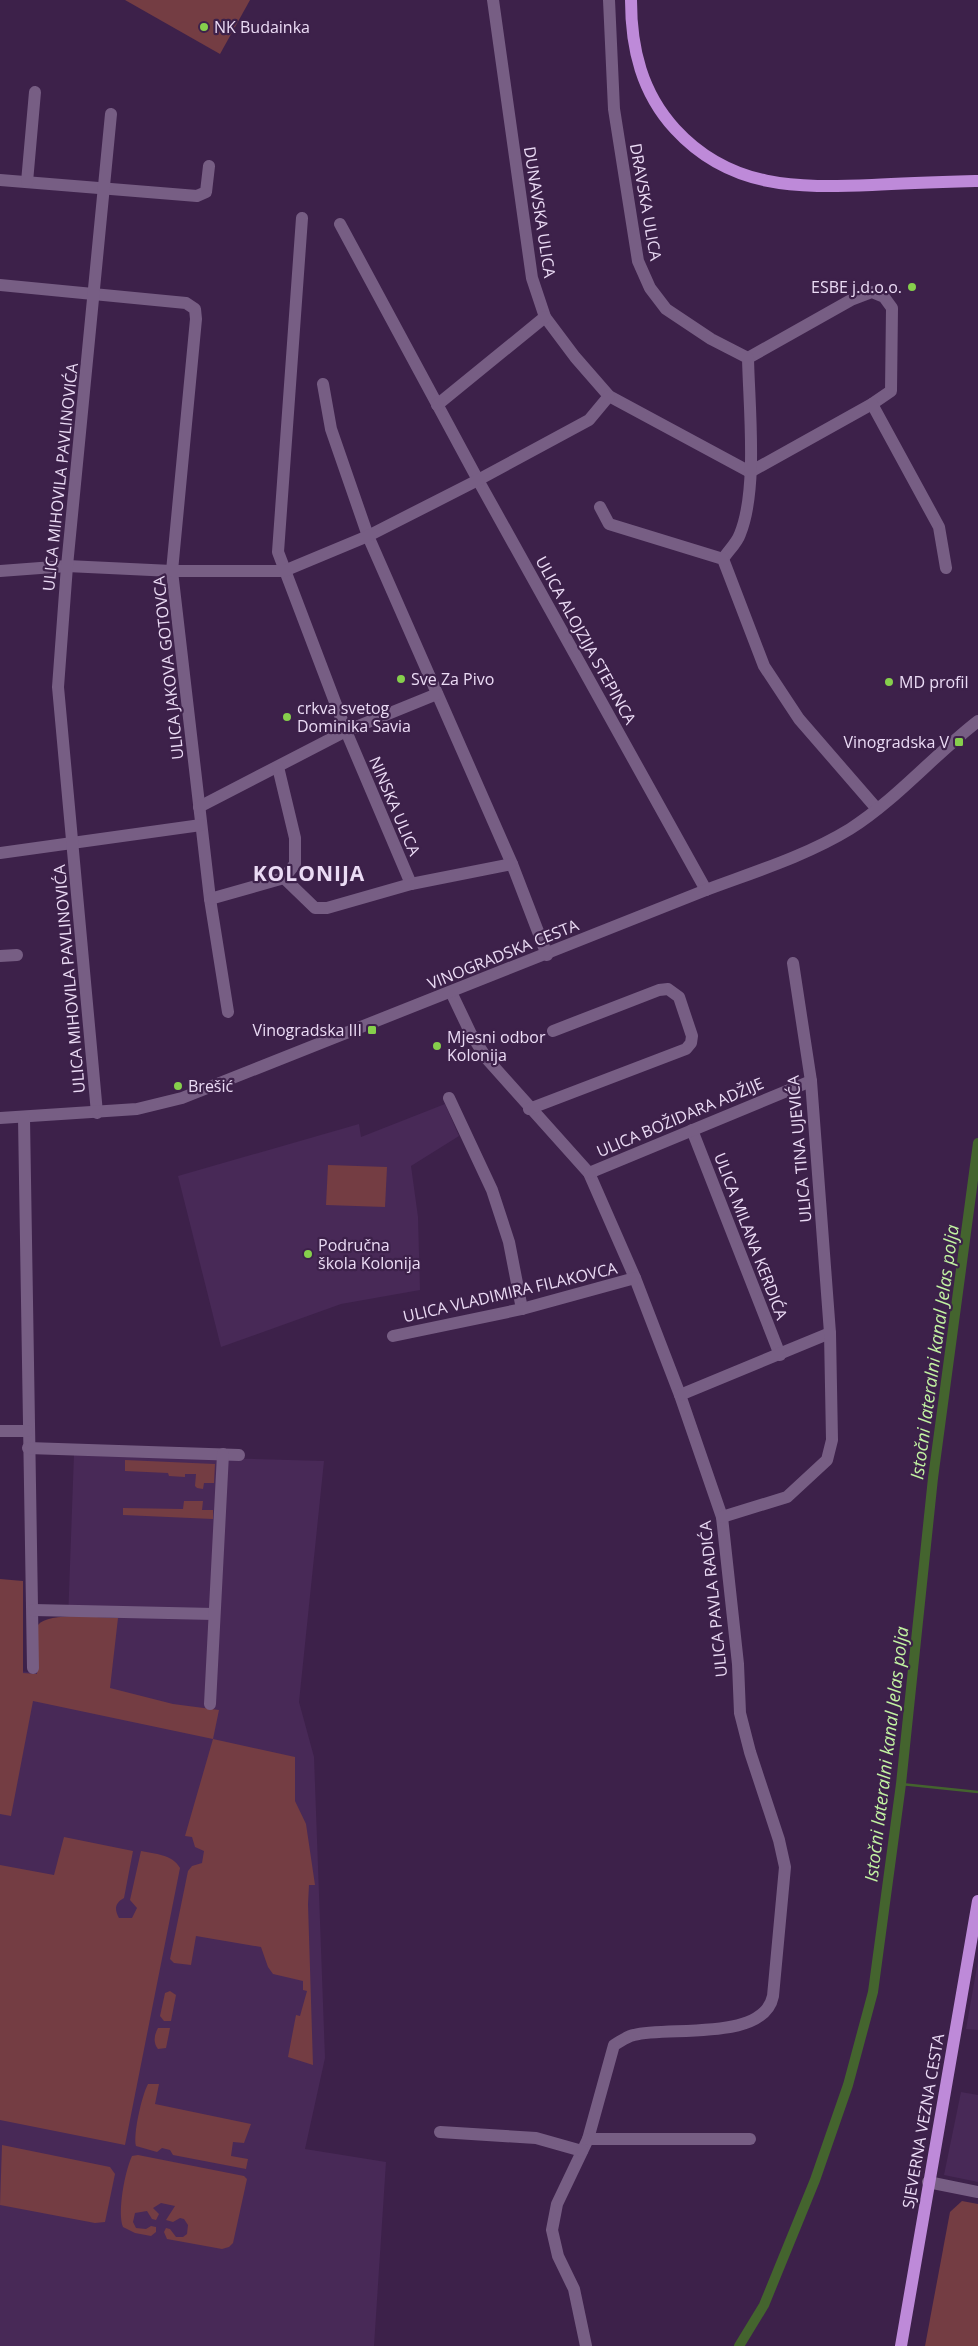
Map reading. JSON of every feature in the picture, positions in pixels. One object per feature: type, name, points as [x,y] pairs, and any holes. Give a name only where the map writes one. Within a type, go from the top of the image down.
[{"type":"main road","points":[[631,0],[636,60],[651,98],[667,121],[690,146],[710,160],[749,178],[795,186],[978,181]]},
{"type":"main road","name":"SJEVERNA VEZNA CESTA","points":[[901,2346],[978,1901]]},
{"type":"street","name":"DUNAVSKA ULICA","points":[[493,0],[532,278],[545,317],[609,396],[750,472]]},
{"type":"street","name":"DRAVSKA ULICA","points":[[609,0],[614,109],[638,261],[650,288],[666,309],[711,339],[748,358]]},
{"type":"street","points":[[27,182],[35,92]]},
{"type":"street","name":"ULICA MIHOVILA PAVLINOVIĆA","points":[[97,1113],[74,843],[58,686],[67,566],[111,114]]},
{"type":"street","points":[[0,180],[197,196],[206,192],[209,166]]},
{"type":"street","name":"NINSKA ULICA","points":[[302,218],[278,552],[346,731],[411,884]]},
{"type":"street","name":"ULICA ALOJZIJA STEPINCA","points":[[340,224],[478,480],[706,890]]},
{"type":"street","points":[[0,286],[94,296]]},
{"type":"street","points":[[722,559],[740,536],[747,510],[750,472],[748,358],[851,300],[872,292],[884,297],[892,308],[892,391],[750,472]]},
{"type":"street","name":"ULICA JAKOVA GOTOVCA","points":[[94,296],[186,303],[195,309],[196,318],[172,571],[210,898],[228,1012]]},
{"type":"street","points":[[437,405],[545,317]]},
{"type":"street","points":[[324,384],[331,429],[368,536],[512,864],[547,954]]},
{"type":"street","points":[[0,571],[67,566],[172,571],[284,572],[368,536],[478,480],[589,420],[609,396]]},
{"type":"street","points":[[872,404],[939,527],[946,568]]},
{"type":"street","points":[[600,507],[609,524],[722,559]]},
{"type":"street","points":[[722,559],[764,666],[799,719],[877,809]]},
{"type":"street","points":[[200,807],[346,731],[438,694]]},
{"type":"street","name":"VINOGRADSKA CESTA","points":[[0,1118],[137,1110],[182,1098],[706,890],[778,864],[849,829],[877,809],[978,722]]},
{"type":"street","points":[[210,898],[284,878],[295,864],[295,838],[278,767]]},
{"type":"street","name":"ULICA MIHOVILA PAVLINOVIĆA","points":[[0,853],[201,825]]},
{"type":"street","points":[[284,878],[315,908],[328,908],[411,884],[512,864]]},
{"type":"street","points":[[0,956],[17,955]]},
{"type":"street","name":"ULICA TINA UJEVIĆA","points":[[722,1517],[787,1497],[827,1460],[832,1440],[830,1334],[811,1081],[793,963]]},
{"type":"street","points":[[529,1108],[686,1049],[691,1043],[692,1036],[679,997],[668,989],[659,990],[553,1031]]},
{"type":"street","name":"ULICA PAVLA RADIĆA","points":[[451,992],[471,1034],[487,1059],[589,1173],[635,1278],[680,1395],[722,1517],[738,1664],[740,1713],[750,1752],[779,1840],[785,1867],[771,2006],[765,2013],[747,2024],[634,2034],[614,2045],[588,2139]]},
{"type":"street","name":"ULICA BOŽIDARA ADŽIJE","points":[[589,1173],[811,1081]]},
{"type":"street","points":[[449,1098],[492,1190],[509,1242],[522,1309]]},
{"type":"street","points":[[24,1118],[27,1431],[33,1668]]},
{"type":"street","name":"ULICA MILANA KERDIĆA","points":[[692,1130],[780,1355]]},
{"type":"street","name":"ULICA VLADIMIRA FILAKOVCA","points":[[393,1336],[522,1309],[635,1278]]},
{"type":"street","points":[[680,1395],[830,1334]]},
{"type":"street","points":[[0,1430],[27,1431]]},
{"type":"street","points":[[28,1448],[240,1455]]},
{"type":"street","points":[[210,1704],[223,1454]]},
{"type":"street","points":[[33,1610],[214,1614]]},
{"type":"street","points":[[440,2132],[536,2138],[582,2151]]},
{"type":"street","points":[[586,2346],[574,2290],[558,2256],[552,2230],[557,2204],[588,2139],[750,2139]]},
{"type":"street","points":[[928,2182],[978,2192]]},
{"type":"shaded area","name":"NK Budainka","points":[[125,0],[250,0],[220,54]]},
{"type":"shaded area","name":"Područna škola Kolonija","points":[[445,1104],[459,1136],[411,1166],[418,1217],[420,1290],[341,1304],[221,1347],[178,1176],[359,1124],[361,1137]]},
{"type":"shaded area","points":[[328,1165],[387,1167],[385,1207],[326,1205]]},
{"type":"shaded area","points":[[74,1454],[324,1461],[299,1702],[314,1757],[325,2058],[305,2149],[386,2162],[374,2346],[0,2346],[0,1669],[66,1676]]},
{"type":"shaded area","points":[[125,1460],[215,1464],[214,1483],[204,1483],[203,1489],[195,1486],[196,1474],[185,1474],[185,1477],[169,1476],[168,1473],[125,1471]]},
{"type":"shaded area","points":[[184,1501],[203,1501],[202,1510],[213,1510],[213,1519],[123,1515],[123,1508],[183,1509]]},
{"type":"shaded area","points":[[0,1579],[23,1581],[23,1673],[37,1674],[38,1625],[44,1621],[63,1617],[118,1618],[110,1688],[173,1704],[219,1710],[213,1739],[33,1701],[11,1816],[0,1814]]},
{"type":"shaded area","points":[[213,1739],[295,1757],[295,1801],[306,1824],[315,1885],[309,1885],[308,1904],[313,2065],[288,2057],[296,2015],[300,2016],[307,1991],[303,1990],[303,1981],[273,1974],[268,1967],[261,1947],[196,1936],[191,1965],[174,1963],[170,1959],[188,1871],[192,1866],[202,1863],[204,1851],[195,1847],[192,1837],[185,1836]]},
{"type":"shaded area","points":[[64,1837],[133,1851],[124,1898],[116,1906],[119,1918],[132,1918],[137,1908],[130,1900],[141,1851],[168,1857],[177,1863],[180,1868],[125,2145],[0,2120],[0,1865],[54,1875]]},
{"type":"shaded area","points":[[978,1961],[978,2030],[966,2029]]},
{"type":"shaded area","points":[[170,1991],[176,1995],[171,2021],[164,2021],[160,2016],[165,1993]]},
{"type":"shaded area","points":[[158,2028],[170,2028],[166,2048],[158,2049],[155,2044]]},
{"type":"shaded area","points":[[148,2084],[159,2084],[155,2104],[251,2124],[244,2143],[233,2142],[231,2156],[248,2159],[246,2169],[173,2155],[170,2150],[162,2148],[157,2152],[136,2146],[135,2140],[139,2115]]},
{"type":"shaded area","points":[[961,2092],[978,2095],[978,2182],[944,2175]]},
{"type":"shaded area","points":[[2,2145],[110,2167],[115,2174],[105,2222],[95,2223],[0,2205]]},
{"type":"shaded area","points":[[138,2155],[244,2176],[247,2179],[233,2243],[229,2247],[222,2249],[167,2239],[164,2232],[166,2228],[170,2229],[176,2237],[183,2237],[187,2234],[188,2225],[184,2219],[180,2218],[173,2222],[166,2220],[175,2206],[161,2203],[153,2208],[159,2214],[156,2220],[152,2219],[147,2211],[135,2213],[133,2222],[136,2228],[156,2227],[156,2232],[151,2236],[135,2233],[123,2227],[121,2202],[124,2181],[132,2156]]},
{"type":"shaded area","points":[[962,2201],[978,2204],[978,2346],[925,2346],[950,2212]]},
{"type":"waterway","name":"Istočni lateralni kanal Jelas polja","points":[[739,2346],[764,2305],[815,2180],[848,2085],[873,1992],[901,1784],[933,1478],[978,1143]]},
{"type":"waterway","points":[[901,1784],[978,1792]]},
{"type":"place","name":"NK Budainka","points":[[204,27]]},
{"type":"place","name":"ESBE j.d.o.o.","points":[[912,287]]},
{"type":"place","name":"Sve Za Pivo","points":[[401,679]]},
{"type":"place","name":"MD profil","points":[[889,682]]},
{"type":"place","name":"crkva svetog Dominika Savia","points":[[287,717]]},
{"type":"place","name":"Vinogradska V","points":[[959,742]]},
{"type":"place","name":"Vinogradska III","points":[[372,1030]]},
{"type":"place","name":"Mjesni odbor Kolonija","points":[[437,1046]]},
{"type":"place","name":"Brešić","points":[[178,1086]]},
{"type":"place","name":"Područna škola Kolonija","points":[[308,1254]]},
{"type":"district","name":"KOLONIJA","points":[[309,873]]}]
